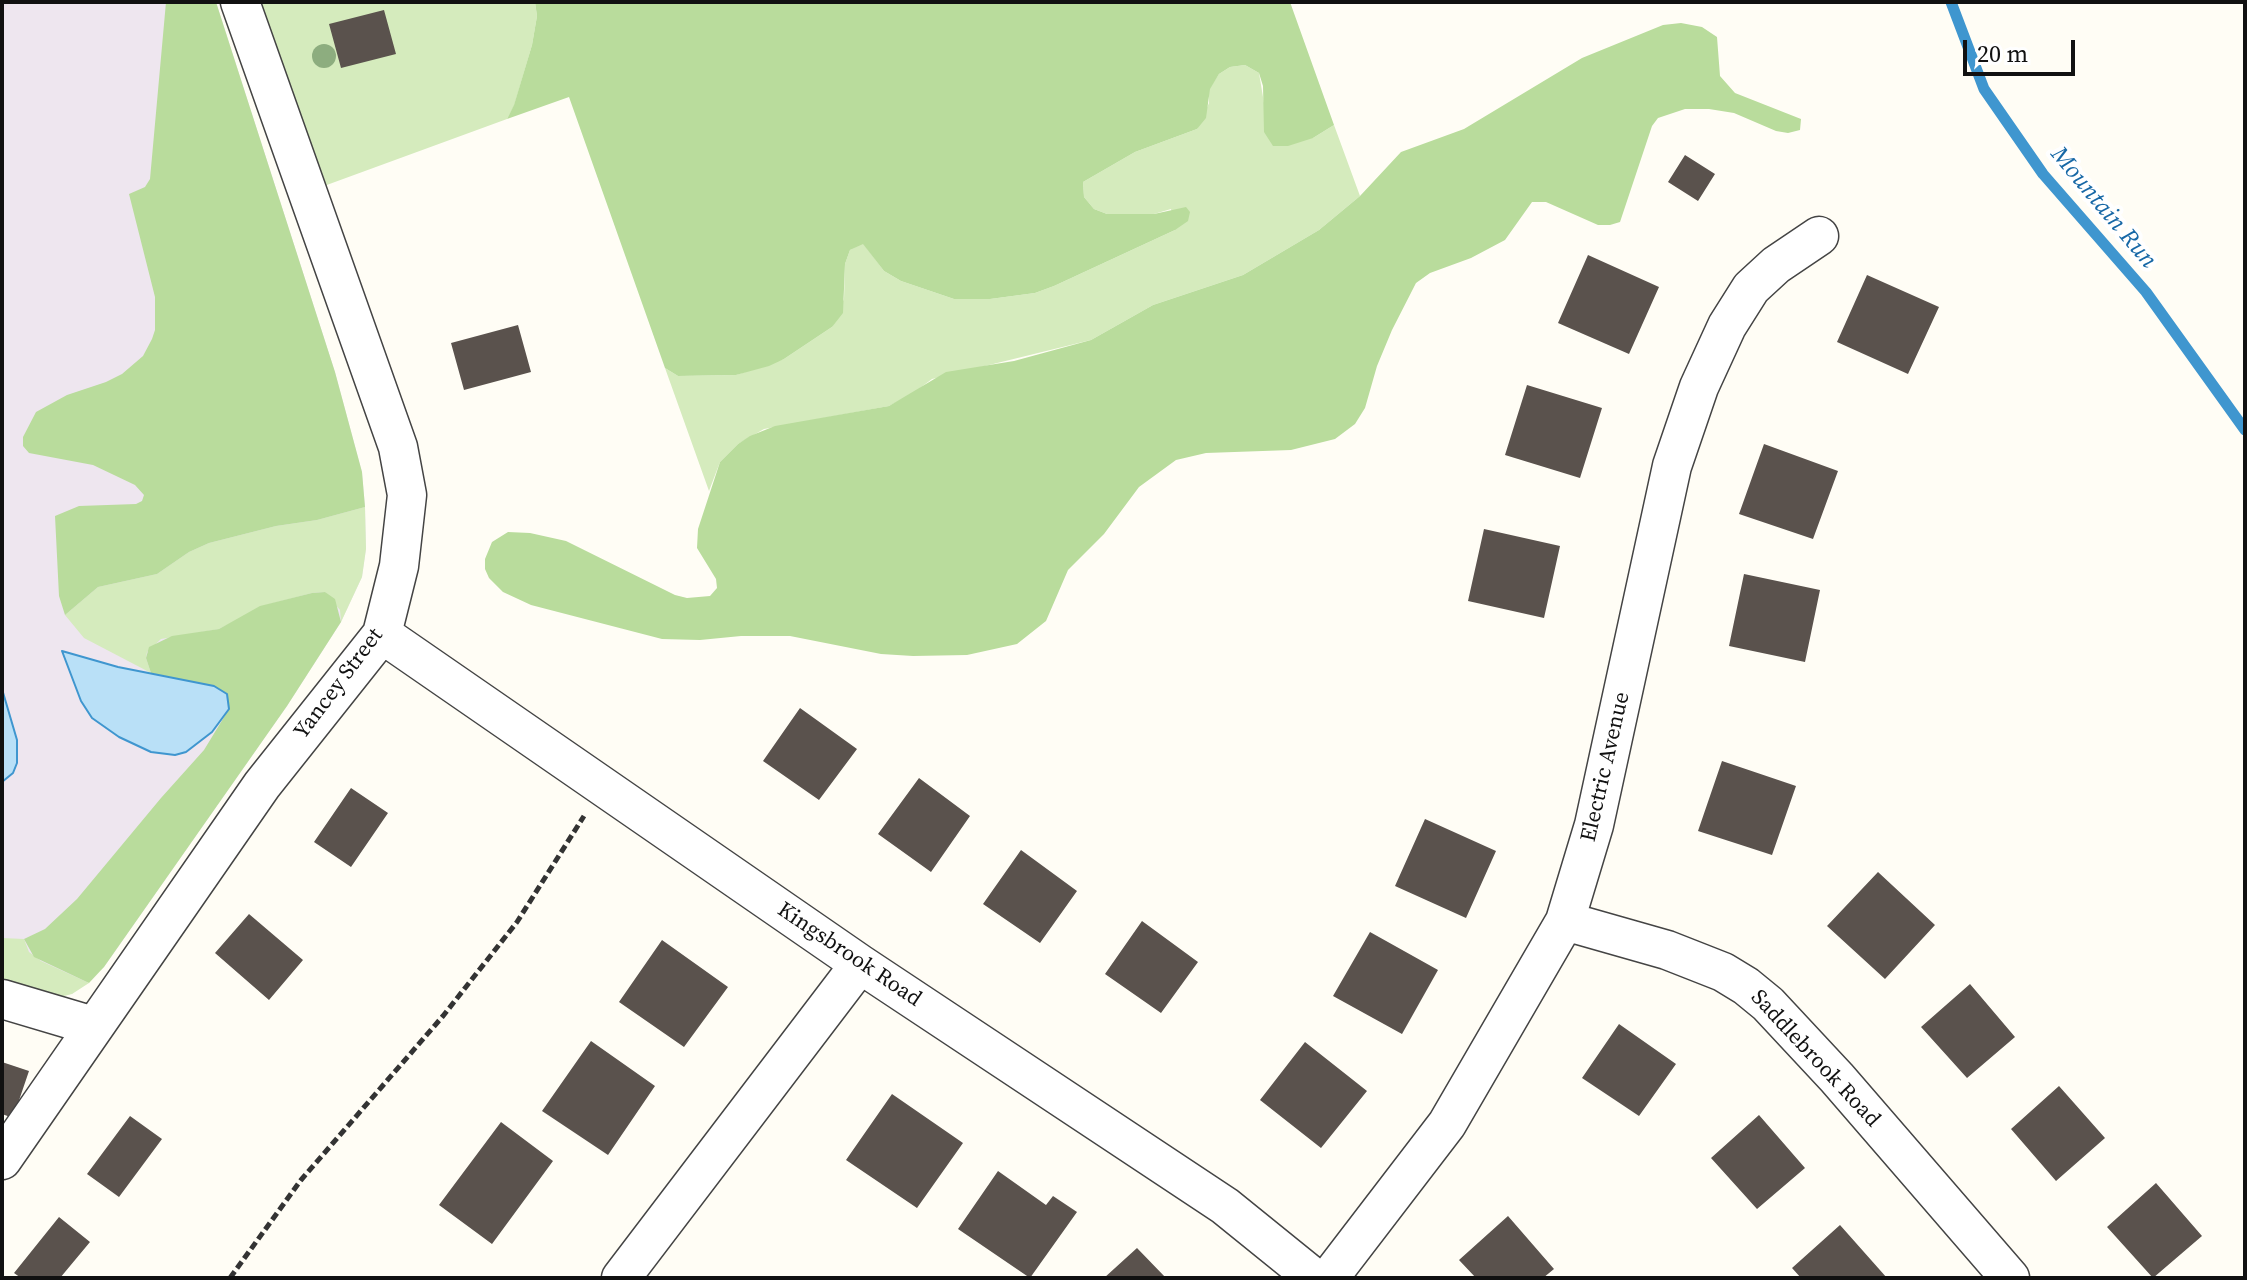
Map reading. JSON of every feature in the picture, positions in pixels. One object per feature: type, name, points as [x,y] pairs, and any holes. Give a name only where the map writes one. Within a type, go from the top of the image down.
[{"type":"street","name":"Yancey Street","points":[[2,1160],[262,785],[382,634],[404,542],[407,495],[398,447],[240,2]]},
{"type":"street","name":"Electric Avenue","points":[[1329,1278],[1447,1124],[1565,921],[1594,825],[1672,466],[1699,387],[1727,326],[1751,288],[1776,265],[1819,236]]},
{"type":"street","name":"Kingsbrook Road","points":[[382,634],[860,964],[1225,1206],[1314,1278]]},
{"type":"street","name":"Saddlebrook Road","points":[[1565,921],[1667,950],[1723,972],[1746,986],[1768,1004],[1837,1078],[2010,1278]]},
{"type":"street","points":[[621,1278],[860,964]]},
{"type":"street","points":[[2,999],[93,1026]]},
{"type":"path","points":[[230,1278],[301,1180],[443,1016],[517,922],[602,787]]},
{"type":"shaded area","points":[[2,2],[216,2],[335,372],[362,472],[365,507],[366,549],[362,577],[341,622],[287,706],[104,967],[72,994],[2,981]]},
{"type":"green space","points":[[166,2],[216,2],[335,372],[362,472],[365,507],[209,543],[189,552],[157,574],[98,587],[65,615],[59,596],[55,516],[79,506],[136,504],[142,501],[144,495],[135,485],[93,465],[29,453],[23,446],[23,437],[36,412],[67,395],[122,374],[143,356],[155,330],[155,297],[129,194],[145,187],[150,179]]},
{"type":"green space","points":[[259,2],[535,2],[537,16],[532,45],[514,106],[507,119],[324,186]]},
{"type":"green space","points":[[535,2],[1290,2],[1334,125],[1313,138],[1288,146],[1273,146],[1264,132],[1263,86],[1259,73],[1245,65],[1230,67],[1219,74],[1210,89],[1206,118],[1197,129],[1135,152],[1083,182],[1084,197],[1094,209],[1107,214],[1154,214],[1186,207],[1190,212],[1188,221],[1175,230],[1054,286],[1035,293],[990,299],[954,299],[901,281],[884,271],[863,244],[850,250],[845,264],[843,313],[832,327],[769,366],[736,375],[678,376],[665,368],[569,97],[507,119],[532,45],[537,16]]},
{"type":"green space","points":[[1681,23],[1702,27],[1717,37],[1720,76],[1735,93],[1801,119],[1800,130],[1788,133],[1776,131],[1734,113],[1709,109],[1685,109],[1658,118],[1652,126],[1620,222],[1598,225],[1546,202],[1532,202],[1505,240],[1471,258],[1430,273],[1416,283],[1392,330],[1365,408],[1355,424],[1335,439],[1291,450],[1206,453],[1176,460],[1139,487],[1104,534],[1068,570],[1046,621],[1017,644],[967,655],[913,656],[881,654],[790,636],[662,639],[531,605],[503,592],[489,578],[485,559],[492,542],[508,532],[530,533],[566,541],[675,595],[687,598],[710,596],[717,588],[716,579],[697,548],[698,529],[720,462],[750,436],[775,426],[889,406],[946,372],[1014,361],[1091,340],[1153,305],[1243,275],[1319,230],[1360,196],[1401,152],[1464,129],[1582,58],[1663,25]]},
{"type":"green space","points":[[1245,65],[1259,73],[1264,103],[1313,138],[1334,125],[1360,196],[1319,230],[1243,275],[1153,305],[1091,340],[932,379],[889,406],[764,429],[738,444],[720,462],[709,491],[665,368],[678,376],[736,375],[784,359],[832,327],[844,299],[845,264],[850,250],[863,243],[884,271],[901,281],[954,299],[990,299],[1035,293],[1054,286],[1175,230],[1171,209],[1154,214],[1107,214],[1094,209],[1084,197],[1083,182],[1135,152],[1197,129],[1209,103],[1209,89],[1219,74],[1230,67]]},
{"type":"green space","points":[[365,507],[366,549],[362,577],[341,622],[340,610],[325,592],[266,605],[219,629],[161,639],[147,652],[151,673],[84,638],[65,615],[98,587],[157,574],[189,552],[209,543]]},
{"type":"green space","points":[[325,592],[335,599],[341,622],[287,706],[104,967],[89,983],[34,957],[24,939],[45,929],[77,899],[204,750],[229,709],[227,694],[214,686],[151,673],[146,658],[149,647],[172,636],[219,629],[260,606]]},
{"type":"green space","points":[[2,938],[24,939],[29,952],[41,961],[89,983],[72,994],[60,997],[2,979]]},
{"type":"water","points":[[62,651],[118,667],[214,686],[227,694],[229,709],[212,732],[186,752],[175,755],[151,752],[119,737],[92,718],[81,701]]},
{"type":"water","points":[[2,689],[17,740],[17,763],[13,773],[2,782]]},
{"type":"building","points":[[384,10],[396,54],[341,68],[329,24]]},
{"type":"building","points":[[1685,155],[1715,174],[1698,201],[1668,182]]},
{"type":"building","points":[[1588,255],[1659,287],[1629,354],[1558,323]]},
{"type":"building","points":[[1867,275],[1939,307],[1908,374],[1837,342]]},
{"type":"building","points":[[518,325],[531,372],[464,390],[451,343]]},
{"type":"building","points":[[1527,385],[1602,408],[1580,478],[1505,455]]},
{"type":"building","points":[[1764,444],[1838,471],[1813,539],[1739,514]]},
{"type":"building","points":[[1484,529],[1560,546],[1544,618],[1468,601]]},
{"type":"building","points":[[1744,574],[1820,590],[1805,662],[1729,646]]},
{"type":"building","points":[[800,708],[857,749],[819,800],[763,761]]},
{"type":"building","points":[[1722,761],[1796,786],[1772,855],[1698,831]]},
{"type":"building","points":[[919,778],[970,816],[931,872],[878,834]]},
{"type":"building","points":[[351,788],[388,813],[351,867],[314,842]]},
{"type":"building","points":[[1425,819],[1496,851],[1466,918],[1395,886]]},
{"type":"building","points":[[1021,850],[1077,891],[1040,943],[983,904]]},
{"type":"building","points":[[1878,872],[1935,925],[1885,979],[1827,926]]},
{"type":"building","points":[[249,914],[303,960],[269,1000],[215,953]]},
{"type":"building","points":[[1142,921],[1198,962],[1161,1013],[1105,974]]},
{"type":"building","points":[[1370,932],[1438,970],[1402,1034],[1333,996]]},
{"type":"building","points":[[662,940],[728,987],[684,1047],[619,1002]]},
{"type":"building","points":[[1970,984],[2015,1037],[1967,1078],[1921,1027]]},
{"type":"building","points":[[1619,1024],[1676,1064],[1639,1116],[1582,1078]]},
{"type":"building","points":[[591,1041],[655,1086],[608,1155],[542,1111]]},
{"type":"building","points":[[1305,1042],[1367,1091],[1321,1148],[1260,1100]]},
{"type":"building","points":[[2,1062],[29,1071],[13,1118],[2,1114]]},
{"type":"building","points":[[2059,1086],[2105,1138],[2056,1181],[2011,1129]]},
{"type":"building","points":[[892,1094],[963,1143],[917,1208],[846,1160]]},
{"type":"building","points":[[1759,1115],[1805,1168],[1757,1209],[1711,1158]]},
{"type":"building","points":[[130,1116],[162,1139],[119,1197],[87,1174]]},
{"type":"building","points":[[501,1122],[553,1161],[492,1244],[439,1205]]},
{"type":"building","points":[[998,1171],[1046,1205],[1053,1196],[1077,1212],[1030,1278],[958,1229]]},
{"type":"building","points":[[2156,1183],[2202,1236],[2153,1278],[2107,1227]]},
{"type":"building","points":[[1508,1216],[1554,1269],[1543,1278],[1476,1278],[1459,1260]]},
{"type":"building","points":[[59,1217],[90,1242],[60,1278],[21,1278],[14,1273]]},
{"type":"building","points":[[1840,1225],[1887,1278],[1801,1278],[1792,1268]]},
{"type":"building","points":[[1137,1248],[1166,1278],[1104,1278]]},
{"type":"waterway","name":"Mountain Run","points":[[1951,2],[1984,89],[2043,174],[2146,292],[2245,430]]}]
